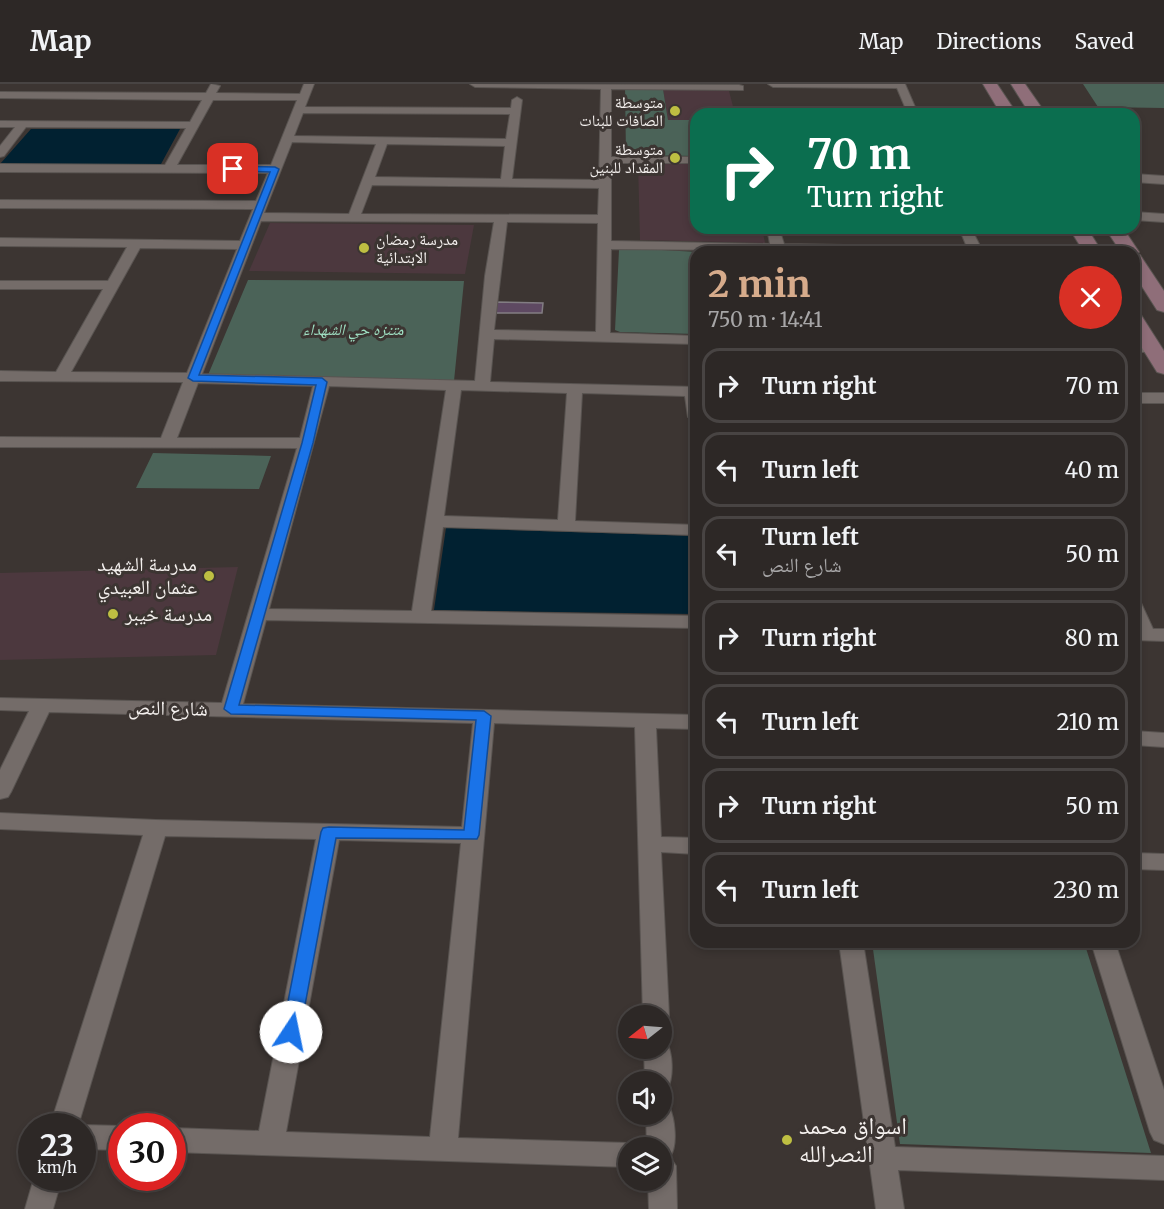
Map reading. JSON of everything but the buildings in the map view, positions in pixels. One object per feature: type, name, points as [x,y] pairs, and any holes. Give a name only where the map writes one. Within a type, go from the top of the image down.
[{"type":"main road","points":[[990,84],[1005,108]]},
{"type":"main road","points":[[1018,84],[1034,108]]},
{"type":"main road","points":[[1140,268],[1164,306]]},
{"type":"main road","points":[[1143,348],[1164,368]]},
{"type":"street","points":[[42,95],[51,84]]},
{"type":"street","points":[[169,169],[216,84]]},
{"type":"street","points":[[167,443],[309,84]]},
{"type":"street","points":[[475,84],[662,85],[799,108]]},
{"type":"street","points":[[773,84],[900,84],[910,108]]},
{"type":"street","points":[[506,183],[519,85]]},
{"type":"street","points":[[603,337],[606,86]]},
{"type":"street","points":[[0,95],[209,96],[301,104],[516,111]]},
{"type":"street","points":[[0,124],[194,124]]},
{"type":"street","points":[[0,154],[23,124]]},
{"type":"street","points":[[287,139],[511,143]]},
{"type":"street","points":[[354,217],[383,141]]},
{"type":"street","points":[[604,160],[690,160]]},
{"type":"street","points":[[0,168],[275,169]]},
{"type":"street","points":[[1140,178],[1164,180]]},
{"type":"street","points":[[369,181],[604,184]]},
{"type":"street","points":[[0,204],[259,211],[354,217],[603,219]]},
{"type":"street","points":[[1140,216],[1164,218]]},
{"type":"street","points":[[482,386],[492,276],[501,218]]},
{"type":"street","points":[[0,242],[245,245]]},
{"type":"street","points":[[61,376],[135,244]]},
{"type":"street","points":[[603,244],[690,248]]},
{"type":"street","points":[[1,286],[112,285]]},
{"type":"street","points":[[487,334],[690,340]]},
{"type":"street","points":[[0,376],[193,378],[690,392]]},
{"type":"street","points":[[231,709],[307,443],[322,382]]},
{"type":"street","points":[[421,617],[454,386]]},
{"type":"street","points":[[566,525],[575,388]]},
{"type":"street","points":[[1140,398],[1164,398]]},
{"type":"street","points":[[0,442],[307,443]]},
{"type":"street","points":[[434,521],[690,530]]},
{"type":"street","points":[[257,614],[690,622]]},
{"type":"street","points":[[1140,619],[1148,635]]},
{"type":"street","name":"شارع النص","points":[[0,704],[690,722]]},
{"type":"street","points":[[0,792],[42,705]]},
{"type":"street","points":[[443,1149],[484,716]]},
{"type":"street","points":[[645,720],[656,1005]]},
{"type":"street","points":[[1140,738],[1164,740]]},
{"type":"street","points":[[0,821],[156,828],[471,835]]},
{"type":"street","points":[[68,1113],[156,828]]},
{"type":"street","points":[[270,1143],[329,832]]},
{"type":"street","points":[[649,844],[690,846]]},
{"type":"street","points":[[1140,861],[1164,862]]},
{"type":"street","points":[[852,948],[890,1209]]},
{"type":"street","points":[[1105,948],[1164,1132]]},
{"type":"street","points":[[186,1140],[618,1155]]},
{"type":"street","points":[[882,1158],[1164,1168]]},
{"type":"street","points":[[39,1209],[44,1191]]},
{"type":"street","points":[[663,1191],[663,1209]]},
{"type":"shaded area","points":[[663,89],[729,91],[733,108],[690,108],[690,120],[668,120]]},
{"type":"shaded area","points":[[638,162],[690,162],[690,234],[763,234],[765,243],[640,240]]},
{"type":"shaded area","name":"مدرسة رمضان الابتدائية","points":[[270,223],[474,225],[465,274],[249,271]]},
{"type":"shaded area","name":"مدرسة خيبر","points":[[238,567],[216,655],[0,660],[0,573]]},
{"type":"green space","points":[[1083,84],[1164,84],[1164,108],[1098,107]]},
{"type":"green space","points":[[625,88],[663,89],[668,120],[690,120],[690,156],[626,155]]},
{"type":"green space","points":[[626,248],[690,252],[690,334],[615,330],[619,250]]},
{"type":"green space","name":"متنزه حي الشهداء","points":[[248,280],[464,281],[454,381],[208,375]]},
{"type":"green space","points":[[153,453],[271,456],[259,489],[136,488]]},
{"type":"green space","points":[[873,948],[1086,948],[1151,1153],[900,1144]]},
{"type":"water","points":[[31,129],[180,129],[161,164],[0,164]]},
{"type":"water","points":[[446,528],[690,536],[690,614],[434,610]]},
{"type":"place","name":"متوسطة الصافات للبنات","points":[[675,111]]},
{"type":"place","name":"متوسطة المقداد للبنين","points":[[675,158]]},
{"type":"place","name":"مدرسة رمضان الابتدائية","points":[[364,248]]},
{"type":"place","name":"مدرسة الشهيد عثمان العبيدي","points":[[209,576]]},
{"type":"place","name":"مدرسة خيبر","points":[[113,614]]},
{"type":"place","name":"اسواق محمد النصرالله","points":[[787,1140]]},
{"type":"route","points":[[233,169],[275,169],[193,378],[322,382],[307,443],[231,709],[484,716],[471,835],[329,832],[291,1032]]}]
